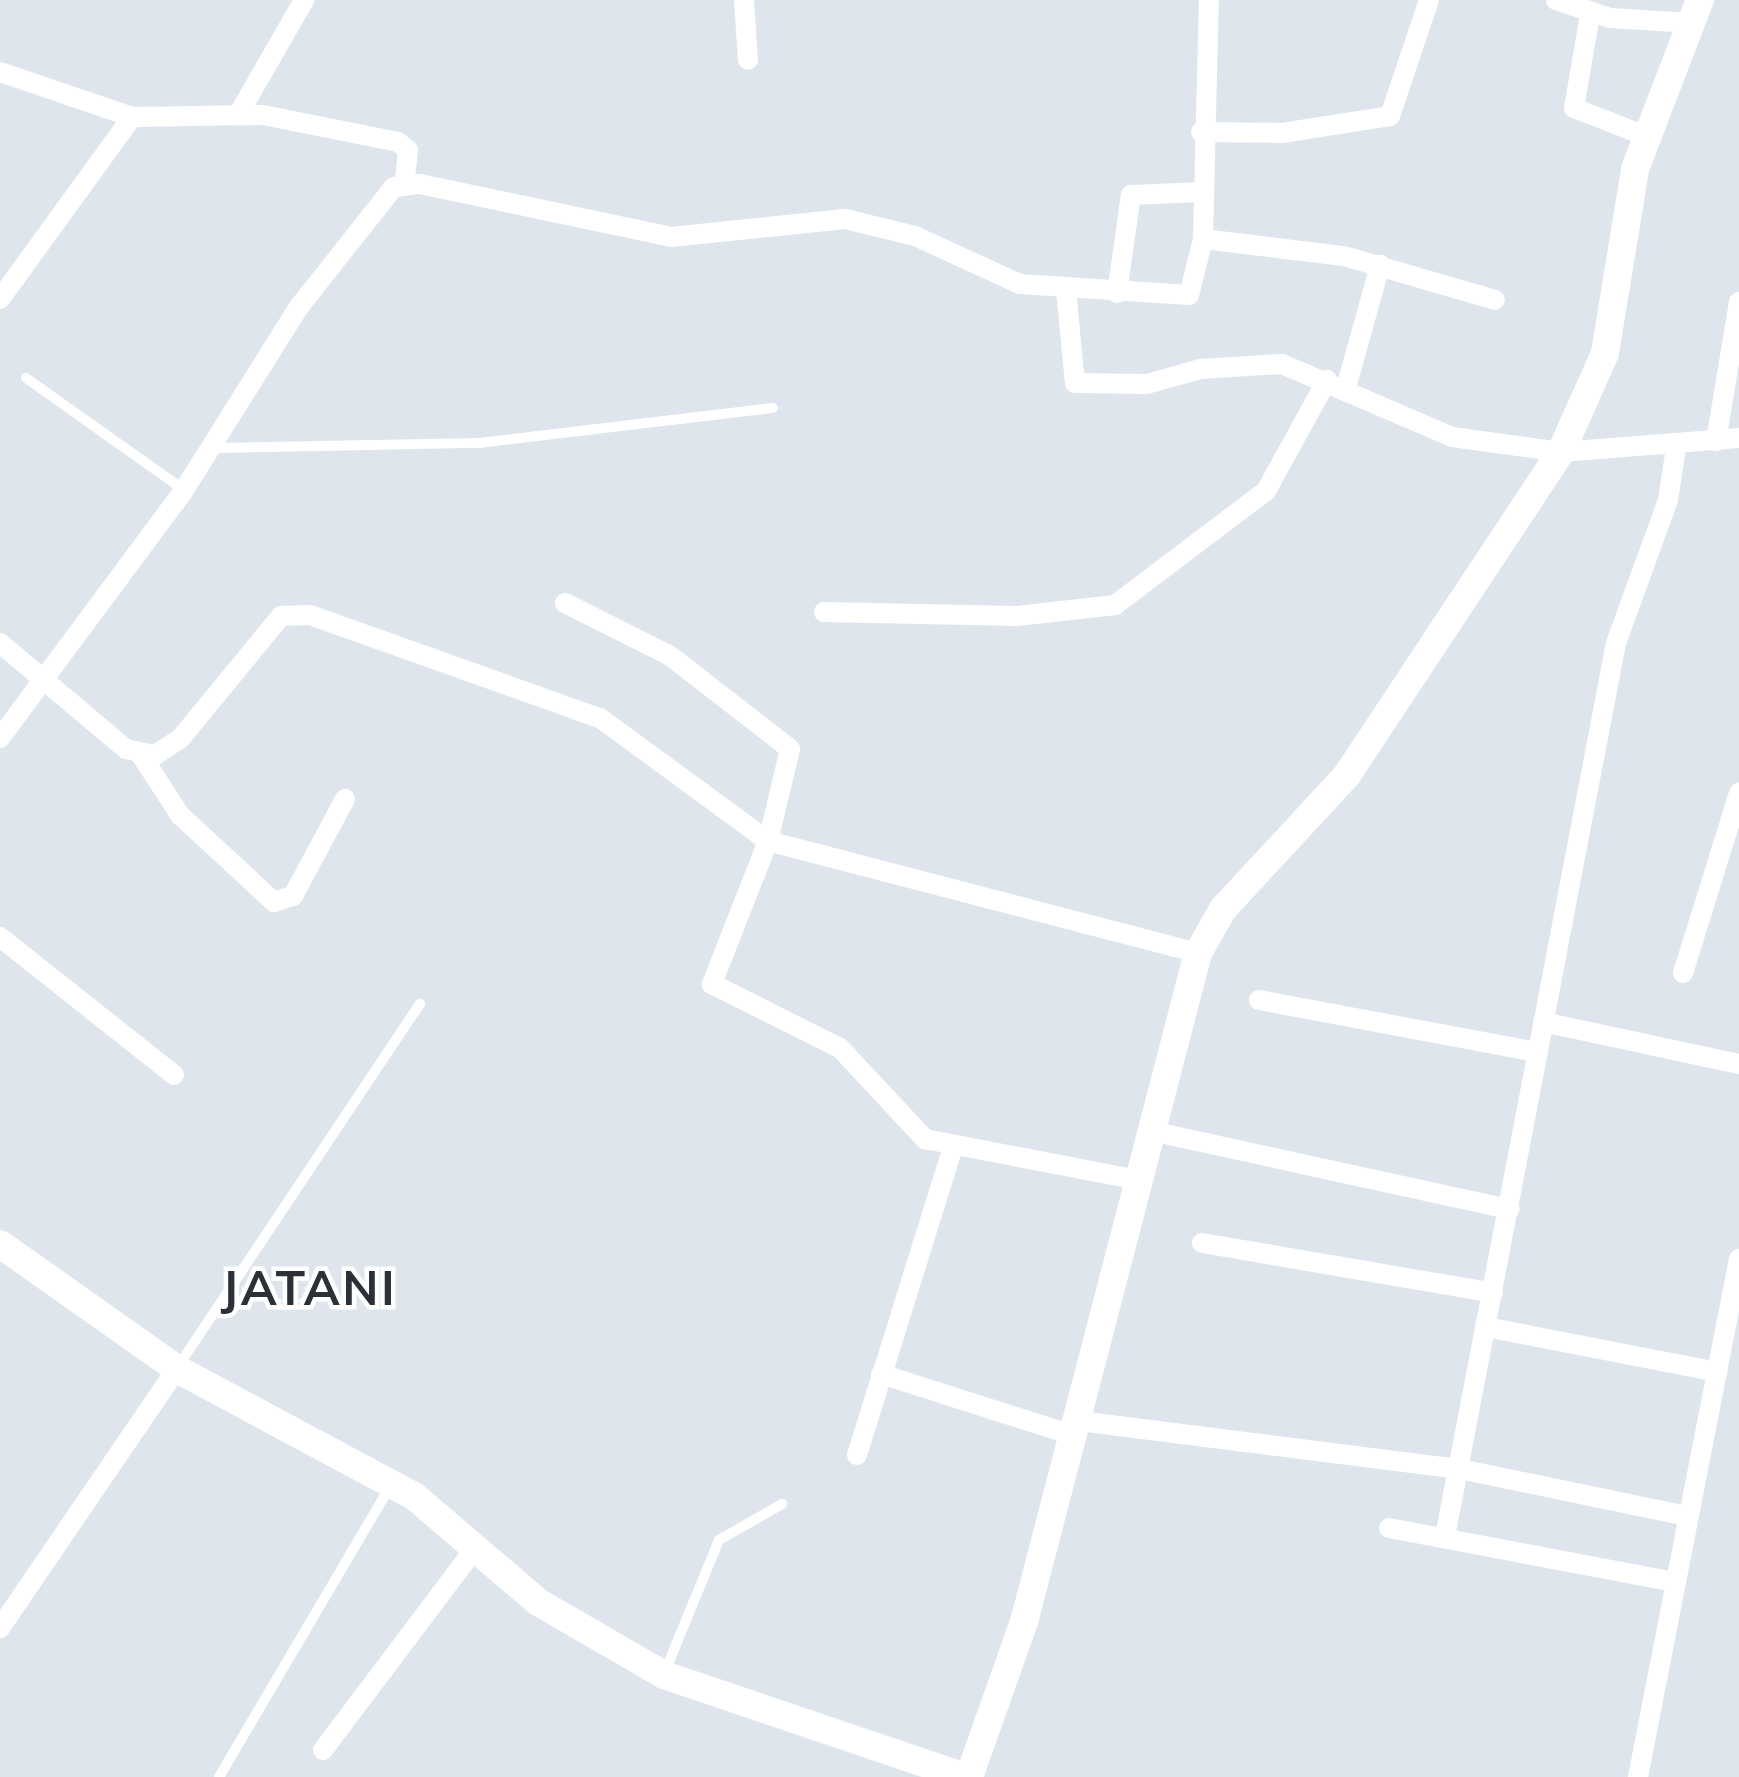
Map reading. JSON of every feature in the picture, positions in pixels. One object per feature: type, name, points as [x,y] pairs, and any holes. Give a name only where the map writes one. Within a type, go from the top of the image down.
[{"type":"street","points":[[238,116],[304,0]]},
{"type":"street","points":[[744,0],[748,60]]},
{"type":"street","points":[[405,182],[672,237],[818,218],[879,224],[995,278],[1066,290],[1190,295],[1203,239],[1201,132],[1209,0]]},
{"type":"street","points":[[1201,132],[1282,133],[1390,116],[1430,0]]},
{"type":"street","points":[[0,1244],[177,1369],[392,1482],[476,1547],[538,1602],[664,1675],[968,1777],[1077,1428],[1198,953],[1223,908],[1347,774],[1561,452],[1605,353],[1623,218],[1646,136],[1696,12],[1590,14],[1556,0]]},
{"type":"street","points":[[1590,14],[1574,108],[1646,136]]},
{"type":"street","points":[[0,72],[132,117],[238,116],[398,142],[408,150],[405,182],[298,308],[184,490],[47,683],[0,738]]},
{"type":"street","points":[[0,299],[132,117]]},
{"type":"street","points":[[1117,293],[1131,195],[1201,192]]},
{"type":"street","points":[[1203,239],[1380,265],[1495,300]]},
{"type":"street","points":[[824,612],[1017,616],[1114,605],[1266,491],[1336,384],[1380,265]]},
{"type":"street","points":[[1066,290],[1076,383],[1147,384],[1271,363],[1336,384],[1426,430],[1561,452],[1676,448],[1739,438]]},
{"type":"street","points":[[1716,442],[1739,302]]},
{"type":"street","points":[[1445,1537],[1616,643],[1668,500],[1676,448]]},
{"type":"street","points":[[565,603],[668,655],[790,748],[768,841],[712,984],[840,1048],[900,1121],[953,1147],[1138,1180]]},
{"type":"street","points":[[141,755],[169,750],[270,626],[294,612],[600,718],[768,841],[1198,953]]},
{"type":"street","points":[[0,643],[141,755],[180,815],[274,902],[293,896],[345,800]]},
{"type":"street","points":[[1683,973],[1739,793]]},
{"type":"street","points":[[0,937],[174,1076]]},
{"type":"street","points":[[1259,1000],[1537,1052]]},
{"type":"street","points":[[1543,1022],[1739,1064]]},
{"type":"street","points":[[1150,1131],[1510,1209]]},
{"type":"street","points":[[857,1456],[953,1147]]},
{"type":"street","points":[[1202,1243],[1493,1293]]},
{"type":"street","points":[[1638,1777],[1739,1258]]},
{"type":"street","points":[[1486,1327],[1718,1372]]},
{"type":"street","points":[[0,1628],[177,1369]]},
{"type":"street","points":[[881,1374],[1077,1428],[1460,1469],[1686,1516]]},
{"type":"street","points":[[1389,1528],[1676,1582]]},
{"type":"street","points":[[323,1750],[476,1547]]},
{"type":"lane","points":[[26,378],[184,490]]},
{"type":"lane","points":[[210,448],[274,454],[480,443],[773,408]]},
{"type":"lane","points":[[177,1369],[420,1004]]},
{"type":"lane","points":[[219,1777],[392,1482]]},
{"type":"lane","points":[[664,1675],[719,1540],[782,1504]]},
{"type":"district","name":"JATANI","points":[[309,1288]]}]
